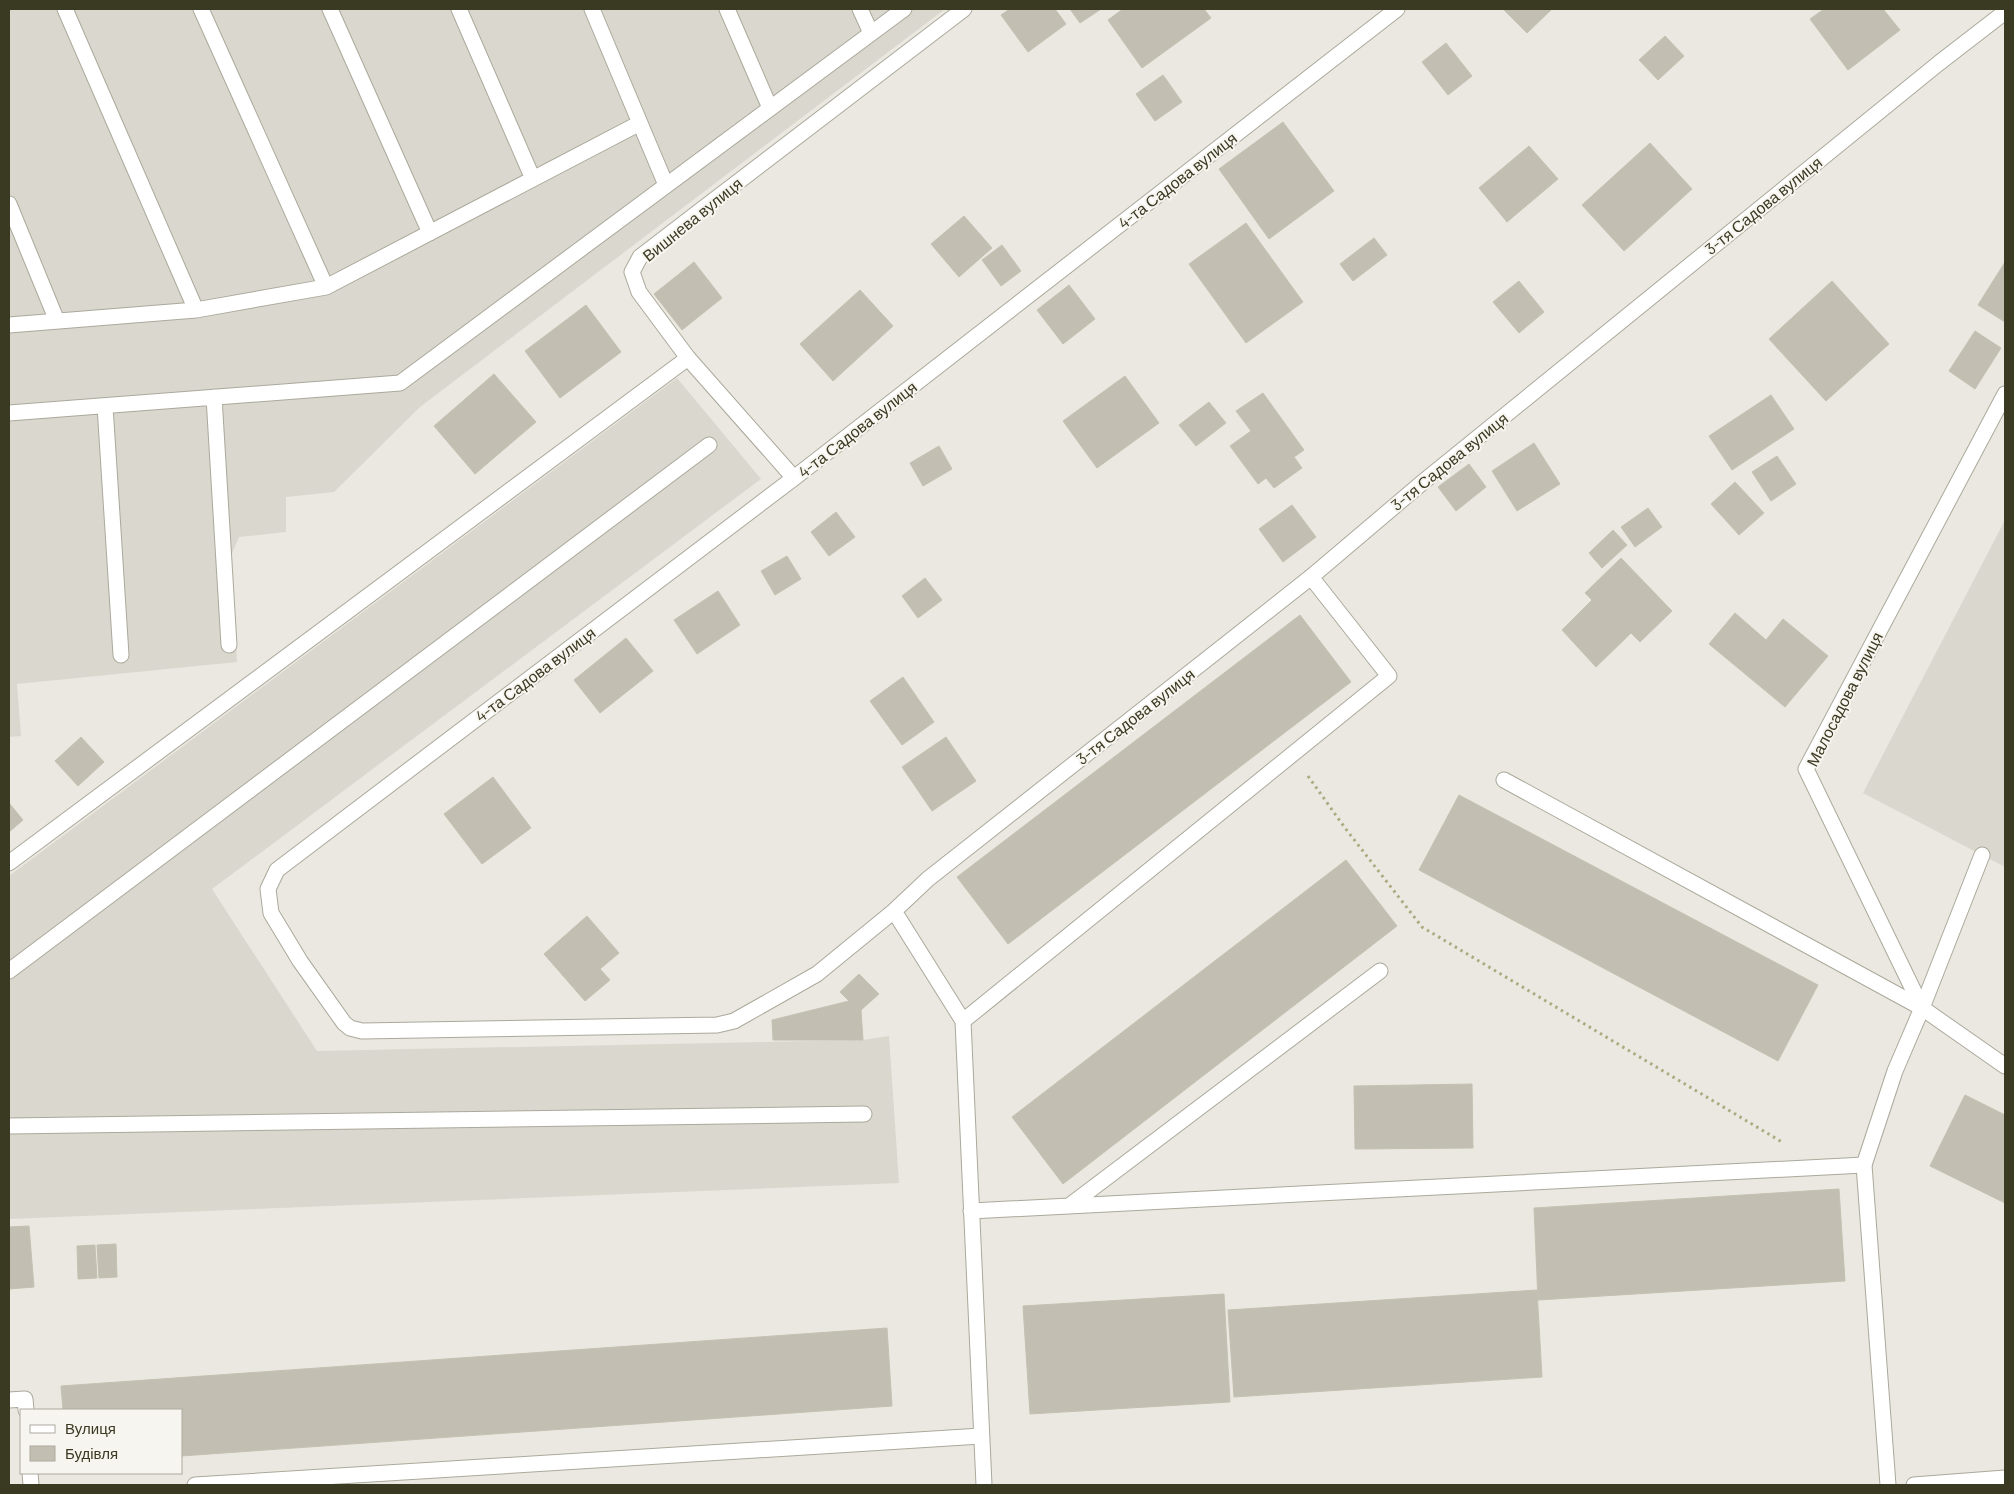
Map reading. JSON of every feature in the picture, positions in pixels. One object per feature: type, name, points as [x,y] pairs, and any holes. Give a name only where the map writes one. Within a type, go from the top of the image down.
[{"type":"street","points":[[65,9],[196,310]]},
{"type":"street","points":[[201,9],[326,287]]},
{"type":"street","points":[[330,9],[430,233]]},
{"type":"street","points":[[459,9],[533,179]]},
{"type":"street","points":[[592,9],[666,185]]},
{"type":"street","points":[[727,9],[770,108]]},
{"type":"street","points":[[860,9],[871,33]]},
{"type":"street","points":[[9,413],[400,383],[904,9]]},
{"type":"street","name":"Вишнева вулиця","points":[[794,478],[688,358],[639,292],[632,272],[640,257],[964,9]]},
{"type":"street","name":"4-та Садова вулиця","points":[[894,911],[816,974],[734,1021],[717,1025],[362,1031],[350,1028],[344,1023],[300,961],[271,913],[268,889],[277,870],[794,478],[1396,9]]},
{"type":"street","name":"3-тя Садова вулиця","points":[[894,911],[928,880],[1311,577],[1430,476],[1923,75],[2005,12]]},
{"type":"street","points":[[9,325],[196,310],[326,287],[640,123]]},
{"type":"street","points":[[9,204],[57,321]]},
{"type":"street","points":[[9,863],[688,358]]},
{"type":"street","name":"Малосадова вулиця","points":[[1922,1008],[1806,769],[2005,394]]},
{"type":"street","points":[[214,397],[229,645]]},
{"type":"street","points":[[105,406],[121,655]]},
{"type":"street","points":[[9,971],[709,445]]},
{"type":"street","points":[[962,1021],[1389,676],[1311,577]]},
{"type":"street","points":[[1504,780],[1922,1008],[2005,1066]]},
{"type":"street","points":[[1888,1485],[1864,1165],[1895,1072],[1982,855]]},
{"type":"street","points":[[894,911],[962,1021],[984,1485]]},
{"type":"street","points":[[1069,1206],[1380,971]]},
{"type":"street","points":[[9,1126],[864,1114]]},
{"type":"street","points":[[971,1211],[1864,1165]]},
{"type":"street","points":[[9,1400],[25,1399],[26,1409]]},
{"type":"street","points":[[195,1485],[981,1436]]},
{"type":"street","points":[[1914,1485],[2005,1478]]},
{"type":"path","points":[[1292,753],[1345,828],[1422,927],[1824,1167]]},
{"type":"shaded area","points":[[9,9],[945,9],[420,407],[334,492],[286,497],[286,532],[239,537],[231,556],[237,662],[17,684],[21,736],[9,737]]},
{"type":"shaded area","points":[[677,378],[761,479],[212,889],[317,1051],[863,1040],[889,1036],[899,1183],[9,1219],[9,876]]},
{"type":"shaded area","points":[[2005,520],[2005,867],[1863,793]]},
{"type":"building","points":[[1010,9],[1055,9],[1066,24],[1028,52],[1001,15]]},
{"type":"building","points":[[1070,9],[1101,9],[1080,23]]},
{"type":"building","points":[[1123,9],[1204,9],[1211,18],[1142,68],[1108,20]]},
{"type":"building","points":[[1503,9],[1552,9],[1527,33]]},
{"type":"building","points":[[1824,9],[1883,9],[1900,30],[1848,70],[1810,19]]},
{"type":"building","points":[[1665,36],[1684,56],[1658,80],[1639,60]]},
{"type":"building","points":[[1446,43],[1472,76],[1448,95],[1422,62]]},
{"type":"building","points":[[1163,75],[1182,102],[1155,121],[1136,94]]},
{"type":"building","points":[[1283,122],[1334,191],[1269,239],[1219,169]]},
{"type":"building","points":[[1650,143],[1692,189],[1624,251],[1582,205]]},
{"type":"building","points":[[1529,146],[1558,179],[1507,222],[1479,188]]},
{"type":"building","points":[[964,216],[992,248],[959,277],[931,244]]},
{"type":"building","points":[[1246,223],[1303,302],[1246,343],[1189,264]]},
{"type":"building","points":[[1374,238],[1387,255],[1353,281],[1340,264]]},
{"type":"building","points":[[1002,245],[1021,271],[1001,286],[982,260]]},
{"type":"building","points":[[694,262],[722,298],[682,330],[654,294]]},
{"type":"building","points":[[2005,262],[2005,322],[1978,305]]},
{"type":"building","points":[[1519,281],[1544,312],[1519,333],[1493,302]]},
{"type":"building","points":[[1832,281],[1889,344],[1826,401],[1769,339]]},
{"type":"building","points":[[1069,285],[1095,319],[1063,344],[1037,310]]},
{"type":"building","points":[[860,290],[893,326],[833,381],[800,344]]},
{"type":"building","points":[[586,305],[621,352],[560,398],[525,351]]},
{"type":"building","points":[[1975,331],[2001,348],[1975,389],[1949,371]]},
{"type":"building","points":[[494,374],[536,422],[475,474],[434,426]]},
{"type":"building","points":[[1125,376],[1159,423],[1097,468],[1063,421]]},
{"type":"building","points":[[1263,393],[1304,450],[1294,457],[1302,468],[1274,488],[1266,478],[1258,484],[1230,446],[1251,431],[1236,411]]},
{"type":"building","points":[[1771,395],[1794,429],[1732,470],[1709,436]]},
{"type":"building","points":[[1209,402],[1226,423],[1196,446],[1179,425]]},
{"type":"building","points":[[1534,443],[1560,484],[1517,511],[1492,471]]},
{"type":"building","points":[[939,446],[952,469],[923,486],[910,463]]},
{"type":"building","points":[[1777,456],[1796,484],[1771,501],[1752,472]]},
{"type":"building","points":[[1469,464],[1486,487],[1456,511],[1438,487]]},
{"type":"building","points":[[1735,482],[1764,513],[1739,535],[1711,504]]},
{"type":"building","points":[[1292,505],[1316,537],[1283,562],[1259,529]]},
{"type":"building","points":[[1648,508],[1662,527],[1635,547],[1621,527]]},
{"type":"building","points":[[836,512],[855,537],[829,556],[811,532]]},
{"type":"building","points":[[1613,530],[1627,545],[1602,568],[1589,553]]},
{"type":"building","points":[[787,556],[801,579],[775,595],[761,571]]},
{"type":"building","points":[[1621,558],[1672,611],[1640,642],[1631,633],[1596,667],[1562,630],[1592,600],[1585,593]]},
{"type":"building","points":[[925,578],[942,600],[918,618],[902,596]]},
{"type":"building","points":[[718,591],[740,625],[697,654],[674,620]]},
{"type":"building","points":[[1735,613],[1766,640],[1783,619],[1828,656],[1785,707],[1709,644]]},
{"type":"building","points":[[1300,615],[1351,682],[1008,944],[957,877]]},
{"type":"building","points":[[626,638],[653,671],[600,713],[574,680]]},
{"type":"building","points":[[903,677],[934,722],[902,745],[870,701]]},
{"type":"building","points":[[81,737],[104,762],[78,786],[55,761]]},
{"type":"building","points":[[946,737],[976,781],[932,811],[902,767]]},
{"type":"building","points":[[493,777],[531,828],[482,864],[444,814]]},
{"type":"building","points":[[1459,795],[1818,985],[1778,1061],[1419,870]]},
{"type":"building","points":[[9,803],[23,820],[9,832]]},
{"type":"building","points":[[1346,860],[1397,926],[1063,1184],[1012,1117]]},
{"type":"building","points":[[587,916],[619,953],[600,969],[610,980],[585,1001],[544,954]]},
{"type":"building","points":[[859,974],[879,994],[861,1010],[863,1040],[773,1040],[772,1020],[849,1001],[840,992]]},
{"type":"building","points":[[1472,1084],[1473,1148],[1355,1149],[1354,1086]]},
{"type":"building","points":[[1965,1095],[2005,1115],[2005,1203],[1930,1166]]},
{"type":"building","points":[[1839,1189],[1845,1281],[1538,1300],[1534,1208]]},
{"type":"building","points":[[29,1226],[34,1287],[9,1289],[9,1227]]},
{"type":"building","points":[[116,1244],[117,1277],[99,1278],[97,1245]]},
{"type":"building","points":[[95,1245],[97,1278],[78,1279],[77,1246]]},
{"type":"building","points":[[1537,1290],[1542,1377],[1234,1397],[1228,1310]]},
{"type":"building","points":[[1224,1294],[1230,1402],[1030,1414],[1023,1306]]},
{"type":"building","points":[[887,1328],[892,1406],[182,1456],[182,1409],[63,1409],[61,1386]]}]
